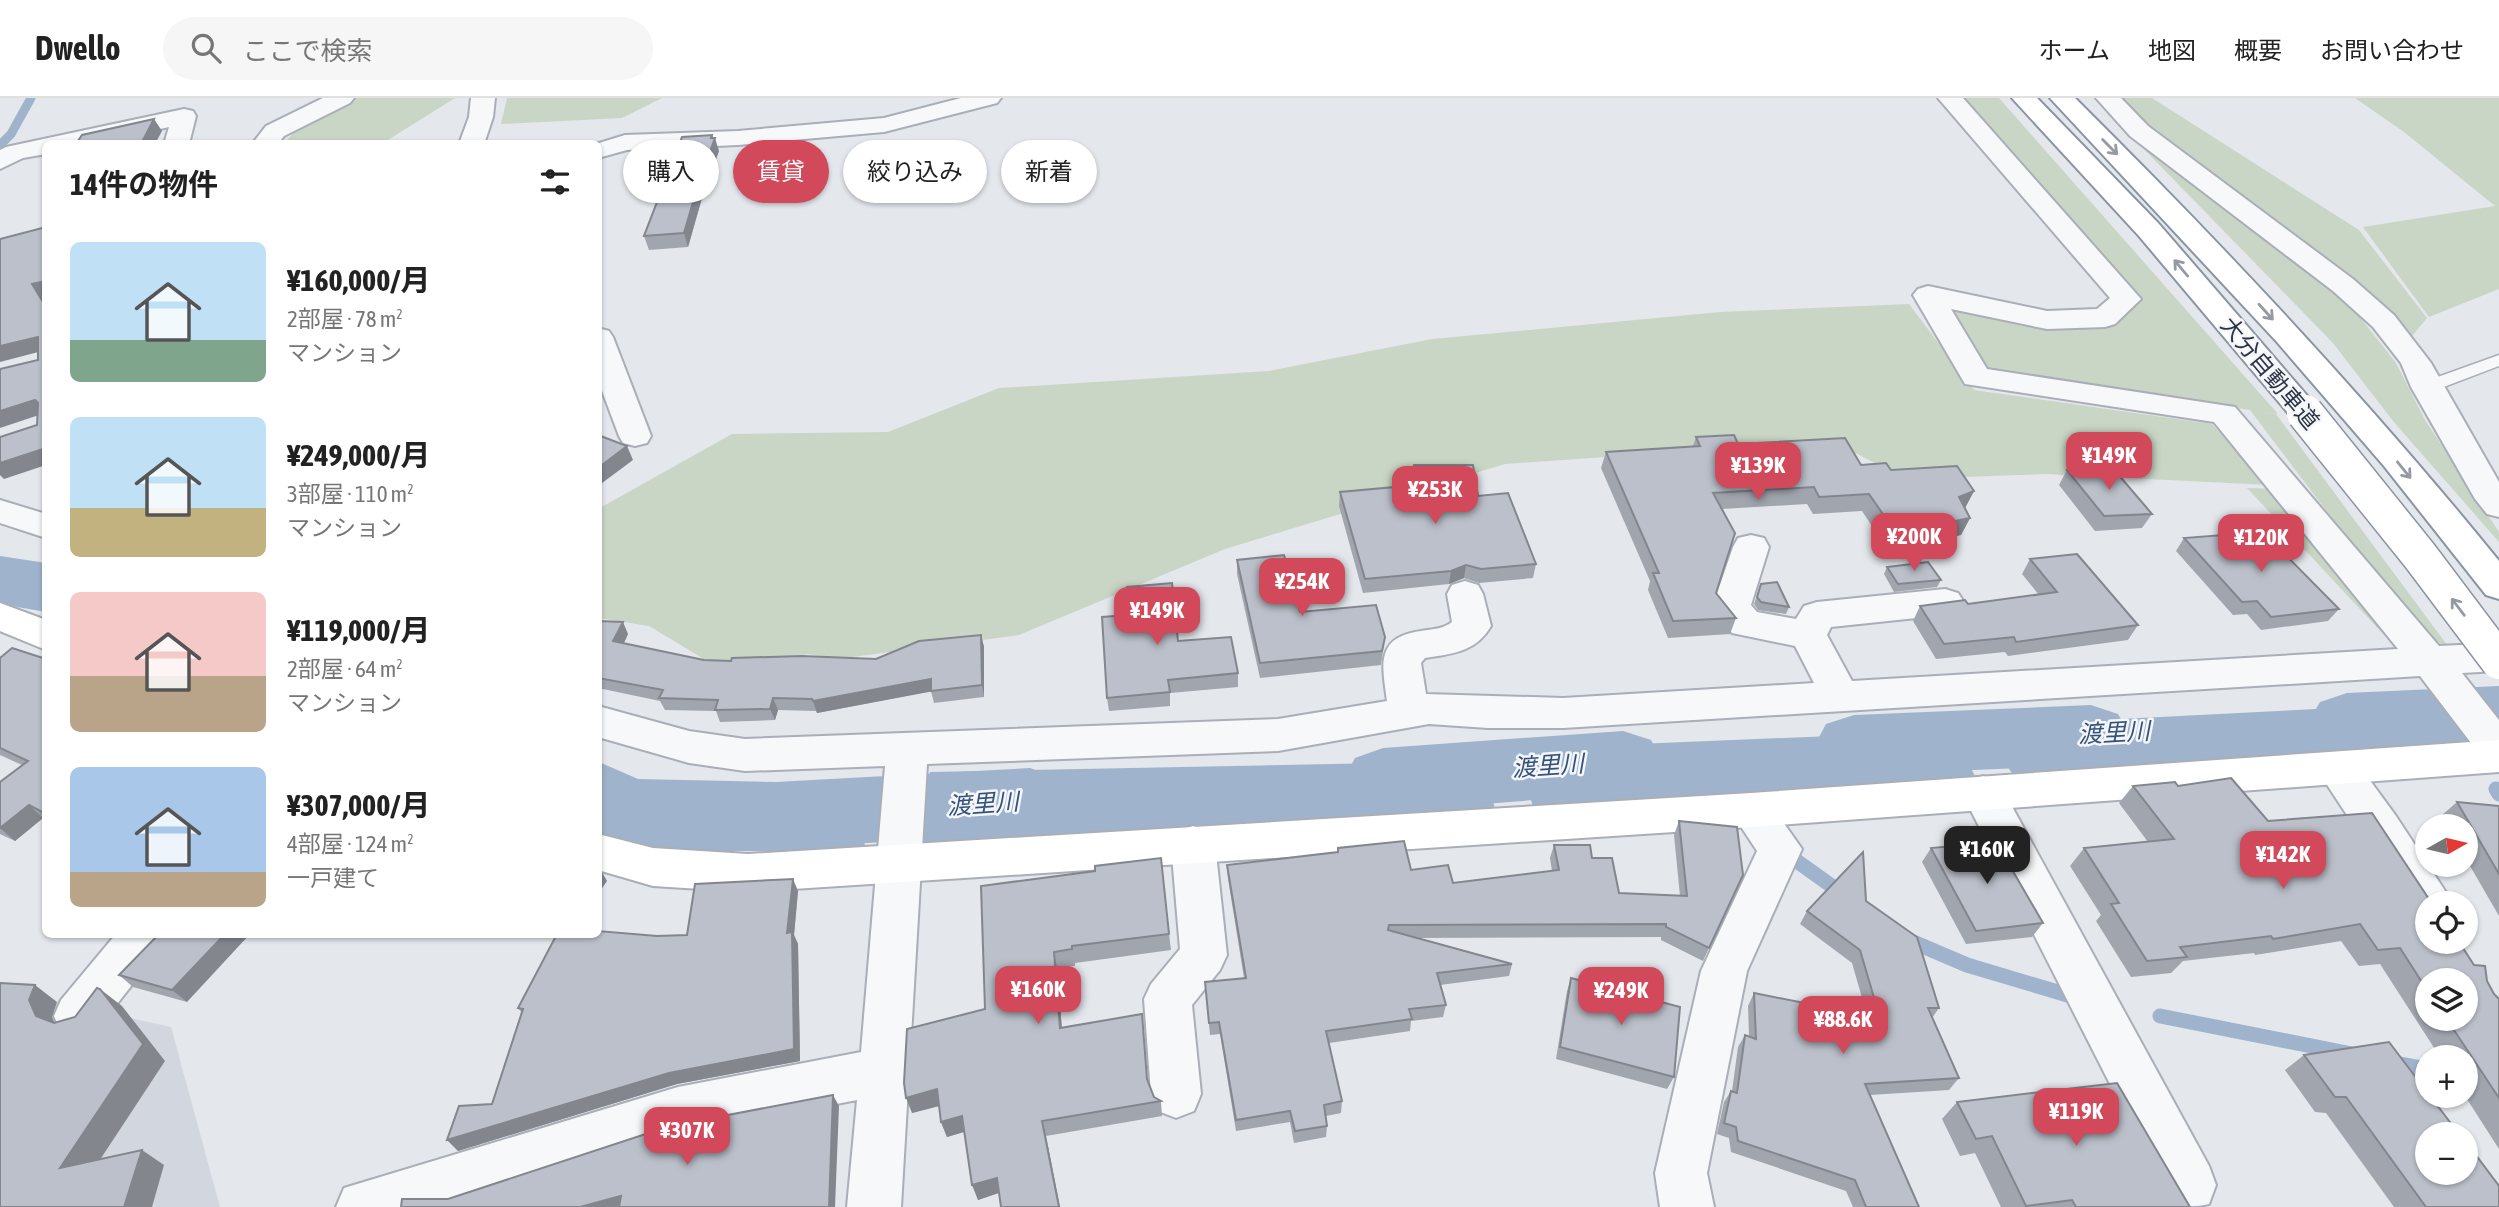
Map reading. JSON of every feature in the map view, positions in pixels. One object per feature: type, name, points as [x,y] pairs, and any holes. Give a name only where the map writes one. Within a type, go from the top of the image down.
[{"type":"main road","name":"大分自動車道","points":[[2024,98],[2149,230],[2305,413],[2499,659]]},
{"type":"main road","name":"大分自動車道","points":[[2062,98],[2192,229],[2361,417],[2499,586]]},
{"type":"main road","points":[[0,616],[42,634]]},
{"type":"main road","points":[[602,853],[653,867],[748,873],[1751,810],[2499,756]]},
{"type":"street","points":[[267,140],[275,131],[342,98]]},
{"type":"street","points":[[472,140],[481,117],[483,98]]},
{"type":"street","points":[[602,150],[625,143],[738,138],[884,125],[989,98]]},
{"type":"street","points":[[1950,98],[2126,299],[2105,318],[2047,320],[1928,295],[1976,377],[2224,414],[2429,660],[2499,749]]},
{"type":"street","points":[[2108,98],[2139,131],[2356,296],[2400,338],[2487,491],[2499,506]]},
{"type":"street","points":[[74,140],[184,116],[177,140]]},
{"type":"street","points":[[0,161],[15,152],[42,147]]},
{"type":"street","points":[[602,348],[635,436]]},
{"type":"street","points":[[0,511],[42,525]]},
{"type":"street","points":[[1751,547],[1731,608],[1745,623],[1808,635]]},
{"type":"street","points":[[1409,712],[1401,660],[1413,646],[1455,640],[1472,626],[1465,594]]},
{"type":"street","points":[[1808,635],[1817,615],[1945,602]]},
{"type":"street","points":[[1808,635],[1841,698]]},
{"type":"street","points":[[602,722],[689,747],[745,755],[907,750],[1278,735],[1429,709],[1488,713],[1563,713],[2429,660],[2499,659]]},
{"type":"street","points":[[874,1207],[907,750]]},
{"type":"street","points":[[2337,768],[2422,891]]},
{"type":"street","points":[[1983,793],[2190,1185]]},
{"type":"street","points":[[1687,1207],[1681,1172],[1724,971],[1780,849],[1751,810]]},
{"type":"street","points":[[1176,1094],[1168,999],[1204,955],[1193,844]]},
{"type":"street","points":[[78,1016],[142,938]]},
{"type":"street","points":[[363,1207],[449,1184],[678,1111],[883,1071]]},
{"type":"lane","points":[[2427,387],[2499,360]]},
{"type":"shaded area","points":[[0,989],[171,1027],[220,1207],[0,1207]]},
{"type":"green space","points":[[349,98],[455,98],[388,140],[287,140],[298,128]]},
{"type":"green space","points":[[507,98],[662,98],[622,118],[501,124]]},
{"type":"green space","points":[[1959,98],[1999,98],[2278,414],[2259,411],[2276,414],[2453,653],[2409,620],[2250,410],[1988,373],[1950,308],[2049,324],[2137,302]]},
{"type":"green space","points":[[2117,98],[2152,98],[2359,230],[2427,318],[2412,336],[2342,276],[2166,148]]},
{"type":"green space","points":[[2355,98],[2499,98],[2499,289],[2429,317],[2363,227],[2495,206],[2404,132]]},
{"type":"green space","points":[[2138,143],[2352,307],[2396,363],[2425,420],[2499,532],[2499,542],[2393,421],[2333,343]]},
{"type":"green space","points":[[1909,304],[1974,390],[2212,424],[2269,485],[2046,474],[1906,479],[1832,441],[1505,464],[1225,549],[1019,635],[837,659],[808,654],[714,665],[649,626],[602,618],[602,507],[732,434],[888,432],[999,388],[1269,371],[1432,339],[1720,312]]},
{"type":"green space","points":[[2247,488],[2279,489],[2400,635],[2386,637]]},
{"type":"water","points":[[0,560],[34,577],[0,600]]},
{"type":"water","points":[[2434,703],[2466,737],[2465,745],[2014,777],[1984,726]]},
{"type":"water","points":[[1952,731],[1979,784],[1535,814],[1517,749]]},
{"type":"water","points":[[1481,761],[1496,812],[924,844],[930,772]]},
{"type":"water","points":[[602,763],[638,779],[870,784],[864,851],[695,851],[602,836]]},
{"type":"building","points":[[154,119],[143,140],[79,140],[82,135]]},
{"type":"building","points":[[712,135],[711,138],[715,138],[681,140],[682,137]]},
{"type":"building","points":[[657,203],[693,203],[684,233],[644,236]]},
{"type":"building","points":[[42,228],[42,282],[32,284],[42,300],[42,449],[0,463],[0,437],[37,425],[38,403],[35,400],[0,411],[0,369],[38,360],[38,337],[0,346],[0,239]]},
{"type":"building","points":[[1734,435],[1738,444],[1845,438],[1861,465],[1886,463],[1891,470],[1957,466],[1974,491],[1959,497],[1970,518],[1896,533],[1869,494],[1819,497],[1814,487],[1713,493],[1735,533],[1716,593],[1736,618],[1673,621],[1653,573],[1659,573],[1606,452],[1700,446],[1696,437]]},
{"type":"building","points":[[602,437],[627,446],[602,465]]},
{"type":"building","points":[[1414,465],[1473,465],[1478,496],[1508,493],[1536,564],[1481,569],[1466,565],[1451,571],[1365,579],[1340,492],[1417,485]]},
{"type":"building","points":[[2111,466],[2152,514],[2104,516],[2067,470]]},
{"type":"building","points":[[2263,532],[2339,609],[2271,617],[2257,601],[2242,602],[2184,538]]},
{"type":"building","points":[[2077,554],[2138,625],[2016,642],[2014,637],[1944,644],[1920,606],[1965,600],[1968,604],[2057,592],[2030,559]]},
{"type":"building","points":[[1284,555],[1300,612],[1376,605],[1385,637],[1382,651],[1260,663],[1237,560]]},
{"type":"building","points":[[1928,562],[1941,580],[1898,584],[1887,567]]},
{"type":"building","points":[[1777,582],[1789,607],[1761,602],[1757,597],[1761,584]]},
{"type":"building","points":[[1172,583],[1178,641],[1231,637],[1238,673],[1168,680],[1170,692],[1107,698],[1102,617],[1129,615],[1127,587]]},
{"type":"building","points":[[602,621],[623,622],[613,641],[704,660],[731,661],[732,658],[802,656],[876,659],[919,641],[981,635],[982,685],[931,691],[931,679],[813,701],[773,698],[770,709],[715,710],[718,700],[659,698],[663,690],[602,679]]},
{"type":"building","points":[[12,648],[42,658],[42,812],[29,805],[0,828],[0,782],[28,761],[0,748],[0,658]]},
{"type":"building","points":[[2231,778],[2268,821],[2372,813],[2424,891],[2415,891],[2415,954],[2467,954],[2474,965],[2485,966],[2487,981],[2499,999],[2499,1098],[2478,1066],[2478,1045],[2464,1045],[2455,1031],[2478,1031],[2478,968],[2415,968],[2415,971],[2400,948],[2378,950],[2360,924],[2273,939],[2271,936],[2180,947],[2187,957],[2147,961],[2111,904],[2119,903],[2084,848],[2174,839],[2133,786],[2175,782],[2178,786]]},
{"type":"building","points":[[2457,802],[2499,806],[2499,874],[2478,838],[2478,814],[2464,814]]},
{"type":"building","points":[[1679,821],[1737,827],[1743,875],[1709,948],[1666,927],[1666,924],[1389,925],[1388,930],[1512,964],[1437,973],[1446,1005],[1409,1009],[1412,1019],[1326,1031],[1342,1101],[1324,1105],[1327,1126],[1295,1131],[1290,1111],[1236,1120],[1219,1022],[1209,1023],[1205,982],[1246,978],[1227,865],[1404,841],[1411,870],[1448,865],[1453,883],[1559,870],[1554,845],[1590,845],[1592,858],[1612,858],[1619,893],[1687,896]]},
{"type":"building","points":[[1996,842],[2043,923],[1976,931],[1931,848]]},
{"type":"building","points":[[1863,852],[1866,901],[1917,937],[1939,1008],[1928,1008],[1959,1078],[1865,1084],[1919,1207],[1866,1207],[1855,1180],[1738,1141],[1736,1127],[1724,1123],[1731,1091],[1737,1093],[1745,1035],[1756,1039],[1754,993],[1880,1018],[1860,950],[1807,911]]},
{"type":"building","points":[[1161,858],[1169,934],[1072,946],[1072,949],[1054,952],[1060,1028],[1142,1014],[1147,1079],[1154,1097],[1161,1101],[1042,1121],[1059,1207],[1001,1207],[997,1178],[972,1185],[962,1116],[941,1122],[937,1089],[906,1098],[904,1083],[907,1029],[985,1009],[981,886],[1095,871],[1095,866]]},
{"type":"building","points":[[793,879],[787,933],[792,932],[794,1049],[669,1073],[447,1140],[459,1106],[492,1104],[523,1009],[518,1008],[555,938],[602,938],[602,931],[657,936],[687,935],[695,884]]},
{"type":"building","points":[[155,938],[221,938],[172,990],[119,975]]},
{"type":"building","points":[[1571,978],[1680,1007],[1674,1077],[1560,1047]]},
{"type":"building","points":[[0,983],[35,985],[29,1000],[36,1016],[54,1023],[75,1017],[97,988],[100,989],[143,1044],[60,1168],[142,1150],[124,1207],[0,1207]]},
{"type":"building","points":[[2389,1042],[2415,1076],[2415,1108],[2439,1108],[2450,1122],[2415,1122],[2415,1185],[2478,1185],[2478,1158],[2499,1186],[2499,1207],[2426,1207],[2346,1097],[2335,1097],[2304,1055]]},
{"type":"building","points":[[2117,1083],[2190,1207],[2076,1207],[2072,1200],[2026,1206],[1992,1136],[1976,1139],[1957,1102]]},
{"type":"building","points":[[833,1095],[829,1207],[619,1207],[621,1196],[580,1207],[401,1207],[402,1199],[448,1199],[670,1126]]},
{"type":"waterway","points":[[0,145],[11,134],[31,98]]},
{"type":"waterway","name":"渡里川","points":[[0,580],[42,587]]},
{"type":"waterway","name":"渡里川","points":[[2347,723],[2499,715]]},
{"type":"waterway","name":"渡里川","points":[[1854,745],[2091,735]]},
{"type":"waterway","name":"渡里川","points":[[1383,780],[1623,762]]},
{"type":"waterway","points":[[2496,789],[2499,794]]},
{"type":"waterway","name":"渡里川","points":[[602,810],[705,819],[1030,801]]},
{"type":"waterway","points":[[1784,852],[1843,894]]},
{"type":"waterway","points":[[1906,939],[1967,965],[2071,996]]},
{"type":"waterway","points":[[2160,1016],[2352,1054]]},
{"type":"waterway","points":[[2393,1063],[2415,1067]]}]
